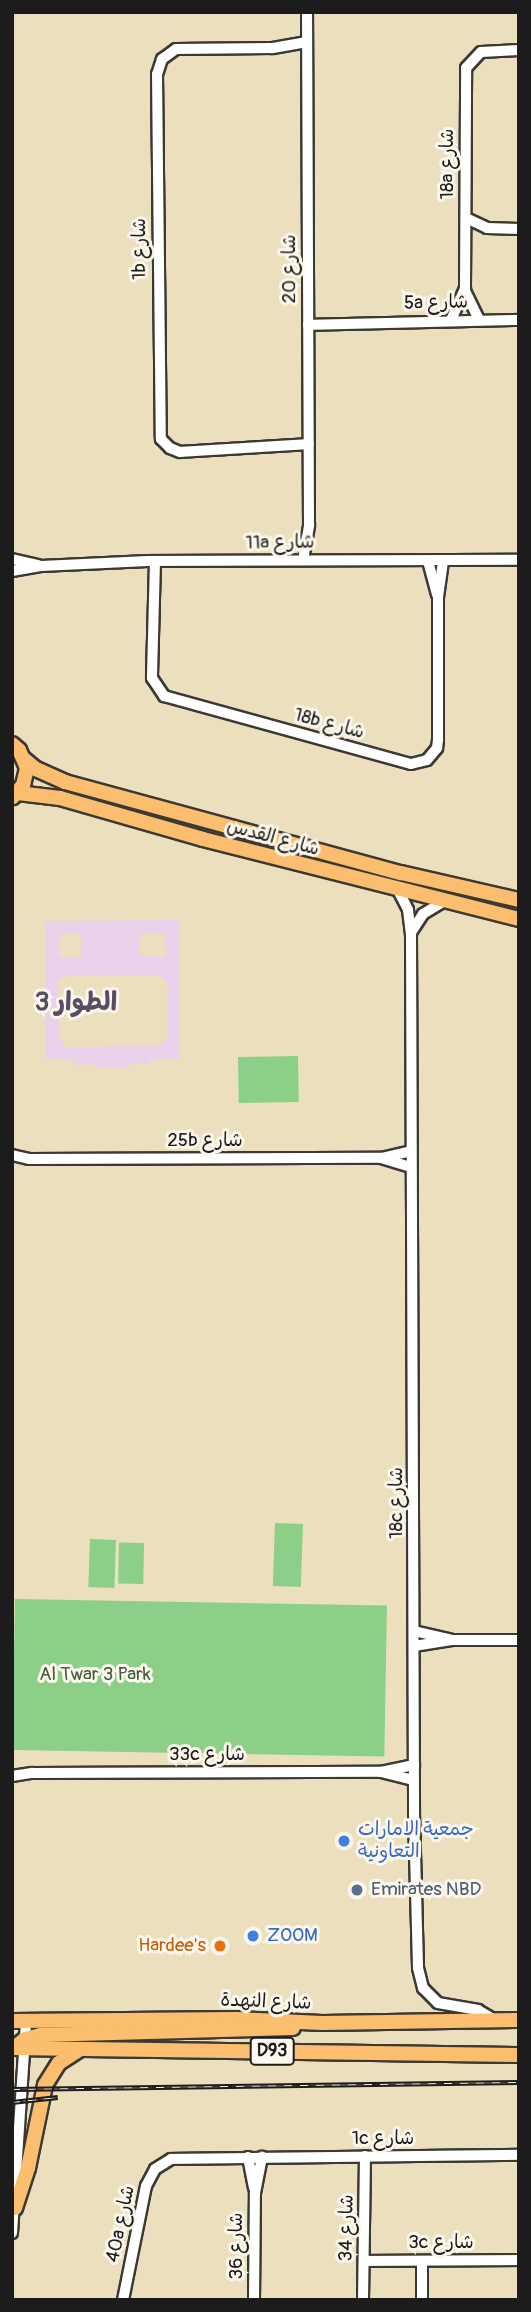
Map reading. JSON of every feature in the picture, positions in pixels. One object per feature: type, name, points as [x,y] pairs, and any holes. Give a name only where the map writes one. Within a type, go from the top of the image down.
[{"type":"main road","points":[[15,795],[26,777],[17,748]]},
{"type":"main road","name":"شارع القدس","points":[[17,748],[36,769],[65,782],[388,869],[519,900]]},
{"type":"main road","name":"شارع القدس","points":[[15,795],[60,798],[443,902],[519,919]]},
{"type":"main road","name":"شارع النهدة","points":[[19,2021],[244,2019],[322,2023],[519,2020]]},
{"type":"main road","points":[[18,2047],[49,2035],[252,2032],[322,2023]]},
{"type":"main road","name":"D93","points":[[18,2047],[519,2054]]},
{"type":"main road","points":[[15,2208],[28,2168],[45,2085],[59,2063],[83,2048]]},
{"type":"street","name":"شارع 20","points":[[303,560],[309,526],[307,12]]},
{"type":"street","name":"1b شارع","points":[[307,47],[176,49],[162,59],[156,74],[160,434],[170,448],[180,452],[309,447]]},
{"type":"street","name":"18a شارع","points":[[451,320],[465,288],[465,74],[475,56],[488,51],[519,50]]},
{"type":"street","points":[[466,218],[492,228],[519,229]]},
{"type":"street","points":[[466,242],[492,228]]},
{"type":"street","name":"18a شارع","points":[[465,288],[479,320]]},
{"type":"street","name":"5a شارع","points":[[308,321],[519,320]]},
{"type":"street","name":"شارع 20","points":[[309,526],[316,560]]},
{"type":"street","name":"11a شارع","points":[[12,559],[41,566]]},
{"type":"street","name":"11a شارع","points":[[12,571],[41,566],[151,561],[519,560]]},
{"type":"street","name":"18b شارع","points":[[151,561],[152,678],[164,696],[411,764],[427,760],[437,748],[438,597],[443,561]]},
{"type":"street","name":"18b شارع","points":[[428,561],[438,597]]},
{"type":"street","name":"18c شارع","points":[[398,890],[408,910],[411,934],[414,1780],[419,1976],[427,1993],[444,2006],[478,2010],[496,2021]]},
{"type":"street","points":[[411,934],[423,914],[443,902]]},
{"type":"street","name":"25b شارع","points":[[12,1163],[29,1159],[381,1158],[411,1151]]},
{"type":"street","name":"25b شارع","points":[[12,1155],[29,1159]]},
{"type":"street","name":"25b شارع","points":[[381,1158],[411,1167]]},
{"type":"street","points":[[414,1631],[452,1640]]},
{"type":"street","points":[[414,1647],[452,1640],[519,1640]]},
{"type":"street","name":"33c شارع","points":[[12,1776],[32,1773],[381,1772],[414,1765]]},
{"type":"street","name":"33c شارع","points":[[12,1769],[32,1773]]},
{"type":"street","name":"33c شارع","points":[[381,1772],[414,1780]]},
{"type":"street","points":[[12,2233],[15,2208],[14,2176],[22,2109],[19,2021]]},
{"type":"street","name":"1c شارع","points":[[248,2157],[519,2155]]},
{"type":"street","name":"شارع 34","points":[[363,2300],[365,2156]]},
{"type":"street","name":"40a شارع","points":[[123,2300],[146,2186],[155,2169],[162,2163],[180,2157],[248,2157]]},
{"type":"street","name":"شارع 36","points":[[248,2157],[255,2193]]},
{"type":"street","name":"شارع 36","points":[[254,2300],[255,2193],[262,2157]]},
{"type":"street","name":"3c شارع","points":[[364,2261],[519,2260]]},
{"type":"street","points":[[422,2261],[422,2300]]},
{"type":"shaded area","points":[[180,920],[179,1059],[149,1059],[149,1064],[129,1064],[129,1068],[96,1068],[96,1064],[76,1065],[76,1060],[46,1060],[46,921]],"holes":[[[59,934],[81,934],[81,957],[59,957]],[[140,934],[165,934],[165,957],[140,956]],[[66,975],[159,975],[167,982],[167,1039],[159,1046],[66,1047],[59,1038],[58,982]]]},
{"type":"green space","points":[[298,1056],[299,1102],[239,1103],[238,1057]]},
{"type":"green space","points":[[275,1523],[303,1524],[301,1587],[273,1586]]},
{"type":"green space","points":[[90,1539],[116,1540],[114,1588],[88,1587]]},
{"type":"green space","points":[[119,1543],[144,1543],[143,1584],[118,1584]]},
{"type":"green space","name":"Al Twar 3 Park","points":[[15,1599],[387,1605],[384,1756],[12,1750]]},
{"type":"railway","points":[[12,2089],[519,2082]]},
{"type":"railway","points":[[12,2102],[58,2097]]},
{"type":"place","name":"جمعية الامارات التعاونية","points":[[344,1841]]},
{"type":"place","name":"Emirates NBD","points":[[357,1890]]},
{"type":"place","name":"ZOOM","points":[[253,1936]]},
{"type":"place","name":"Hardee's","points":[[220,1946]]},
{"type":"district","name":"الطوار 3","points":[[76,1003]]}]
